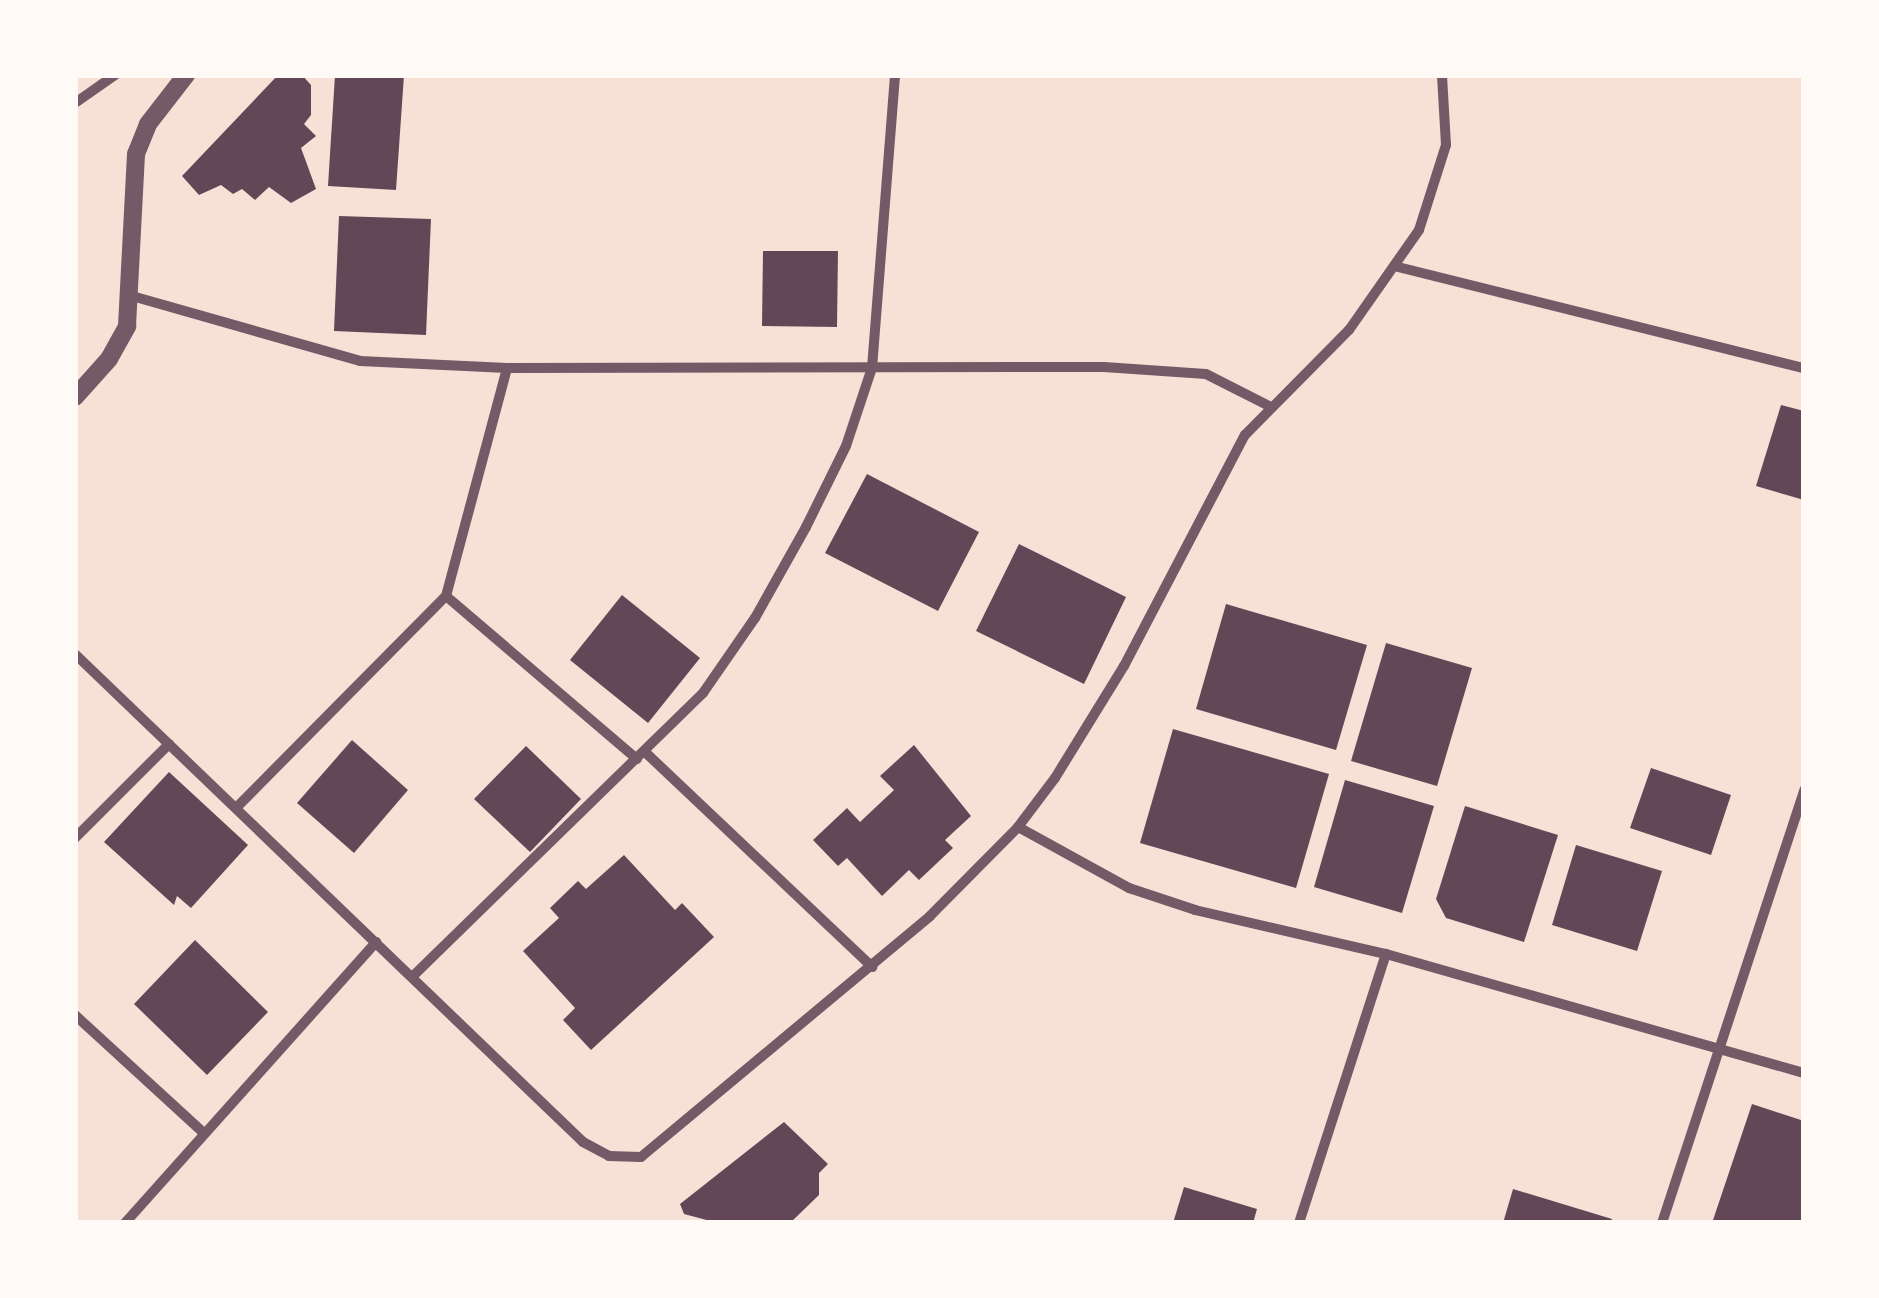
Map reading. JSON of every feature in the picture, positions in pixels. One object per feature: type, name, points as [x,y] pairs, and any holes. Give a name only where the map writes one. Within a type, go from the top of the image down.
[{"type":"street","points":[[75,102],[115,75]]},
{"type":"street","points":[[75,398],[120,344],[132,296],[129,215],[136,154],[148,124],[186,75]]},
{"type":"street","points":[[412,978],[703,693],[755,618],[846,446],[872,368],[894,75]]},
{"type":"street","points":[[75,654],[583,1142],[626,1160],[661,1146],[872,968],[1018,827],[1092,722],[1227,467],[1268,406],[1349,330],[1398,267],[1441,170],[1442,75]]},
{"type":"street","points":[[1398,267],[1804,368]]},
{"type":"street","points":[[132,296],[360,361],[507,368],[1104,367],[1206,374],[1268,406]]},
{"type":"street","points":[[236,808],[446,596],[507,368]]},
{"type":"street","points":[[446,596],[641,756],[872,968]]},
{"type":"street","points":[[75,838],[169,744]]},
{"type":"street","points":[[1662,1223],[1804,790]]},
{"type":"street","points":[[1018,827],[1129,888],[1386,954],[1804,1073]]},
{"type":"street","points":[[124,1223],[376,942]]},
{"type":"street","points":[[1298,1223],[1386,954]]},
{"type":"street","points":[[75,1015],[204,1133]]},
{"type":"building","points":[[278,75],[302,75],[311,85],[311,115],[304,124],[316,136],[301,148],[316,189],[291,203],[269,187],[255,200],[242,189],[233,194],[221,185],[199,195],[182,176]]},
{"type":"building","points":[[335,75],[404,75],[396,190],[328,186]]},
{"type":"building","points":[[339,216],[431,219],[426,335],[334,331]]},
{"type":"building","points":[[763,251],[838,251],[837,327],[762,326]]},
{"type":"building","points":[[1781,405],[1804,411],[1804,500],[1756,486]]},
{"type":"building","points":[[867,474],[979,532],[938,611],[825,553]]},
{"type":"building","points":[[1019,544],[1126,597],[1084,684],[976,631]]},
{"type":"building","points":[[622,595],[700,658],[648,723],[570,660]]},
{"type":"building","points":[[1226,604],[1367,645],[1336,750],[1196,709]]},
{"type":"building","points":[[1386,643],[1472,668],[1437,786],[1351,761]]},
{"type":"building","points":[[1173,729],[1329,774],[1296,888],[1140,843]]},
{"type":"building","points":[[352,740],[408,790],[354,853],[297,803]]},
{"type":"building","points":[[914,745],[971,816],[945,840],[953,848],[919,880],[909,870],[882,896],[847,858],[838,866],[813,840],[847,808],[860,822],[894,790],[880,776]]},
{"type":"building","points":[[526,746],[581,799],[530,852],[474,799]]},
{"type":"building","points":[[1651,768],[1731,795],[1711,855],[1630,828]]},
{"type":"building","points":[[169,772],[248,845],[191,908],[177,896],[174,905],[104,842]]},
{"type":"building","points":[[1345,780],[1434,806],[1402,913],[1314,887]]},
{"type":"building","points":[[1465,806],[1558,835],[1524,942],[1446,918],[1436,899]]},
{"type":"building","points":[[1576,845],[1662,871],[1637,951],[1552,925]]},
{"type":"building","points":[[624,855],[675,910],[682,903],[714,937],[591,1050],[563,1020],[575,1008],[523,951],[559,918],[550,908],[578,881],[586,889]]},
{"type":"building","points":[[195,940],[268,1012],[207,1075],[134,1004]]},
{"type":"building","points":[[1752,1104],[1804,1121],[1804,1223],[1712,1223]]},
{"type":"building","points":[[784,1122],[828,1164],[819,1173],[819,1195],[790,1223],[718,1223],[684,1214],[680,1204]]},
{"type":"building","points":[[1184,1187],[1257,1209],[1253,1223],[1173,1223]]},
{"type":"building","points":[[1513,1189],[1612,1219],[1611,1223],[1503,1223]]}]
